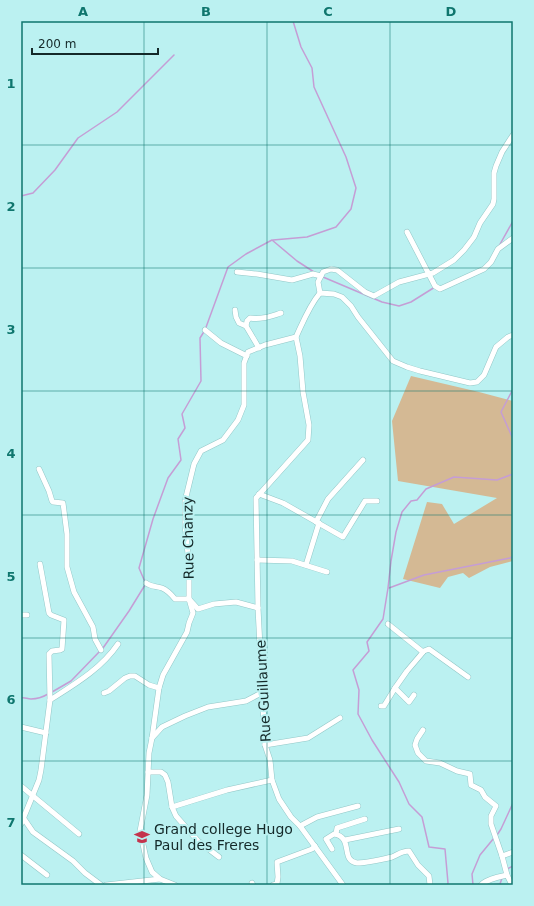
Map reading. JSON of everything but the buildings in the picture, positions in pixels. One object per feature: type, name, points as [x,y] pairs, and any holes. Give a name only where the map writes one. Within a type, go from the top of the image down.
[{"type":"street","points":[[378,501],[365,501],[343,537],[283,503],[258,496],[308,440],[309,425],[296,337],[307,312],[320,293],[318,282],[323,272],[331,269],[337,270],[365,292],[374,296],[399,282],[433,272],[454,260],[474,237],[480,223],[493,204],[494,173],[496,166],[502,152],[513,135]]},
{"type":"street","points":[[407,232],[428,274],[438,289],[484,269],[491,262],[498,249],[513,238]]},
{"type":"street","points":[[237,272],[292,280],[313,274],[321,276]]},
{"type":"street","points":[[320,293],[334,294],[342,297],[351,306],[393,361],[420,371],[470,383],[477,382],[484,376],[496,347],[508,337],[513,335]]},
{"type":"street","points":[[235,310],[239,323],[246,326],[259,348]]},
{"type":"street","points":[[246,326],[247,321],[250,318],[265,318],[281,313]]},
{"type":"street","points":[[204,330],[221,343],[247,356],[248,352],[265,345],[296,337]]},
{"type":"street","name":"Rue Chanzy","points":[[160,879],[152,872],[146,858],[140,831],[147,795],[149,753],[163,675],[187,632],[193,613],[189,599],[189,564],[185,525],[185,501],[192,470],[201,451],[224,440],[238,420],[244,405],[244,363],[247,356]]},
{"type":"street","points":[[306,566],[317,522],[328,499],[362,460]]},
{"type":"street","points":[[39,469],[50,491],[52,501],[63,503],[67,534],[67,567],[74,592],[93,627],[95,639],[102,650]]},
{"type":"street","name":"Rue Guillaume","points":[[258,496],[258,608],[265,745],[270,760],[272,780],[279,799],[291,817],[300,826],[343,885]]},
{"type":"street","points":[[257,560],[292,561],[327,572]]},
{"type":"street","points":[[21,824],[22,816],[40,780],[50,700],[49,654],[52,651],[62,649],[64,620],[49,613],[40,564]]},
{"type":"street","points":[[146,583],[150,586],[162,588],[174,598],[189,599],[198,609],[214,604],[236,602],[258,608]]},
{"type":"street","points":[[21,615],[27,615]]},
{"type":"street","points":[[388,624],[423,652]]},
{"type":"street","points":[[50,700],[93,670],[118,644]]},
{"type":"street","points":[[381,706],[384,706],[407,671],[425,650],[429,649],[468,678]]},
{"type":"street","points":[[104,693],[130,676],[135,676],[149,685],[160,688]]},
{"type":"street","points":[[395,688],[409,702],[414,695]]},
{"type":"street","points":[[152,738],[162,727],[185,716],[208,707],[246,701],[263,692]]},
{"type":"street","points":[[265,745],[308,738],[340,718]]},
{"type":"street","points":[[21,728],[46,733]]},
{"type":"street","points":[[423,730],[415,745],[418,753],[426,761],[440,763],[457,771],[470,774],[471,786],[480,790],[485,797],[496,806],[491,816],[491,824],[507,875],[512,885]]},
{"type":"street","points":[[148,772],[161,772],[165,775],[168,782],[172,807],[176,816],[198,841],[219,857]]},
{"type":"street","points":[[172,807],[227,790],[272,780]]},
{"type":"street","points":[[21,786],[79,834]]},
{"type":"street","points":[[300,826],[317,817],[358,806]]},
{"type":"street","points":[[22,816],[33,832],[73,861],[85,873],[101,885]]},
{"type":"street","points":[[336,834],[337,828],[365,819]]},
{"type":"street","points":[[344,840],[399,829]]},
{"type":"street","points":[[332,849],[326,838],[336,834],[342,836],[350,859],[356,863],[392,857],[404,851],[409,851],[418,865],[429,876],[430,885]]},
{"type":"street","points":[[273,885],[277,884],[277,862],[312,849],[315,846]]},
{"type":"street","points":[[502,856],[513,852]]},
{"type":"street","points":[[21,856],[47,875]]},
{"type":"street","points":[[481,885],[482,883],[492,879],[507,875]]},
{"type":"street","points":[[106,885],[160,879],[175,885]]},
{"type":"shaded area","points":[[411,376],[513,401],[513,561],[490,567],[469,578],[463,573],[448,577],[440,588],[403,579],[427,502],[442,504],[454,524],[497,498],[398,481],[392,421]]},
{"type":"waterway","points":[[273,240],[307,237],[336,227],[351,209],[356,188],[346,157],[314,87],[312,68],[301,47],[293,21]]},
{"type":"waterway","points":[[21,196],[33,193],[55,170],[78,138],[117,112],[174,55]]},
{"type":"waterway","points":[[499,246],[513,221]]},
{"type":"waterway","points":[[145,582],[139,568],[153,519],[168,478],[181,460],[178,439],[185,428],[182,414],[201,381],[200,338],[205,330],[228,267],[246,254],[272,240],[297,261],[314,272]]},
{"type":"waterway","points":[[323,277],[382,302],[399,306],[411,302],[435,287]]},
{"type":"waterway","points":[[513,389],[501,412],[513,439]]},
{"type":"waterway","points":[[447,885],[445,849],[429,847],[422,817],[409,804],[399,782],[372,740],[358,714],[359,690],[353,670],[369,651],[367,642],[383,619],[396,532],[402,512],[411,501],[417,500],[426,489],[454,477],[497,480],[513,474]]},
{"type":"waterway","points":[[389,588],[424,575],[510,558],[513,556]]},
{"type":"waterway","points":[[103,648],[145,585]]},
{"type":"waterway","points":[[52,692],[71,681],[100,651]]},
{"type":"waterway","points":[[21,698],[35,699],[48,694]]},
{"type":"waterway","points":[[497,835],[513,803]]},
{"type":"waterway","points":[[473,885],[472,874],[480,855],[494,838]]},
{"type":"waterway","points":[[507,869],[513,866]]},
{"type":"waterway","points":[[492,885],[500,884],[502,878]]},
{"type":"place","name":"Grand college Hugo Paul des Freres","points":[[142,837]]}]
